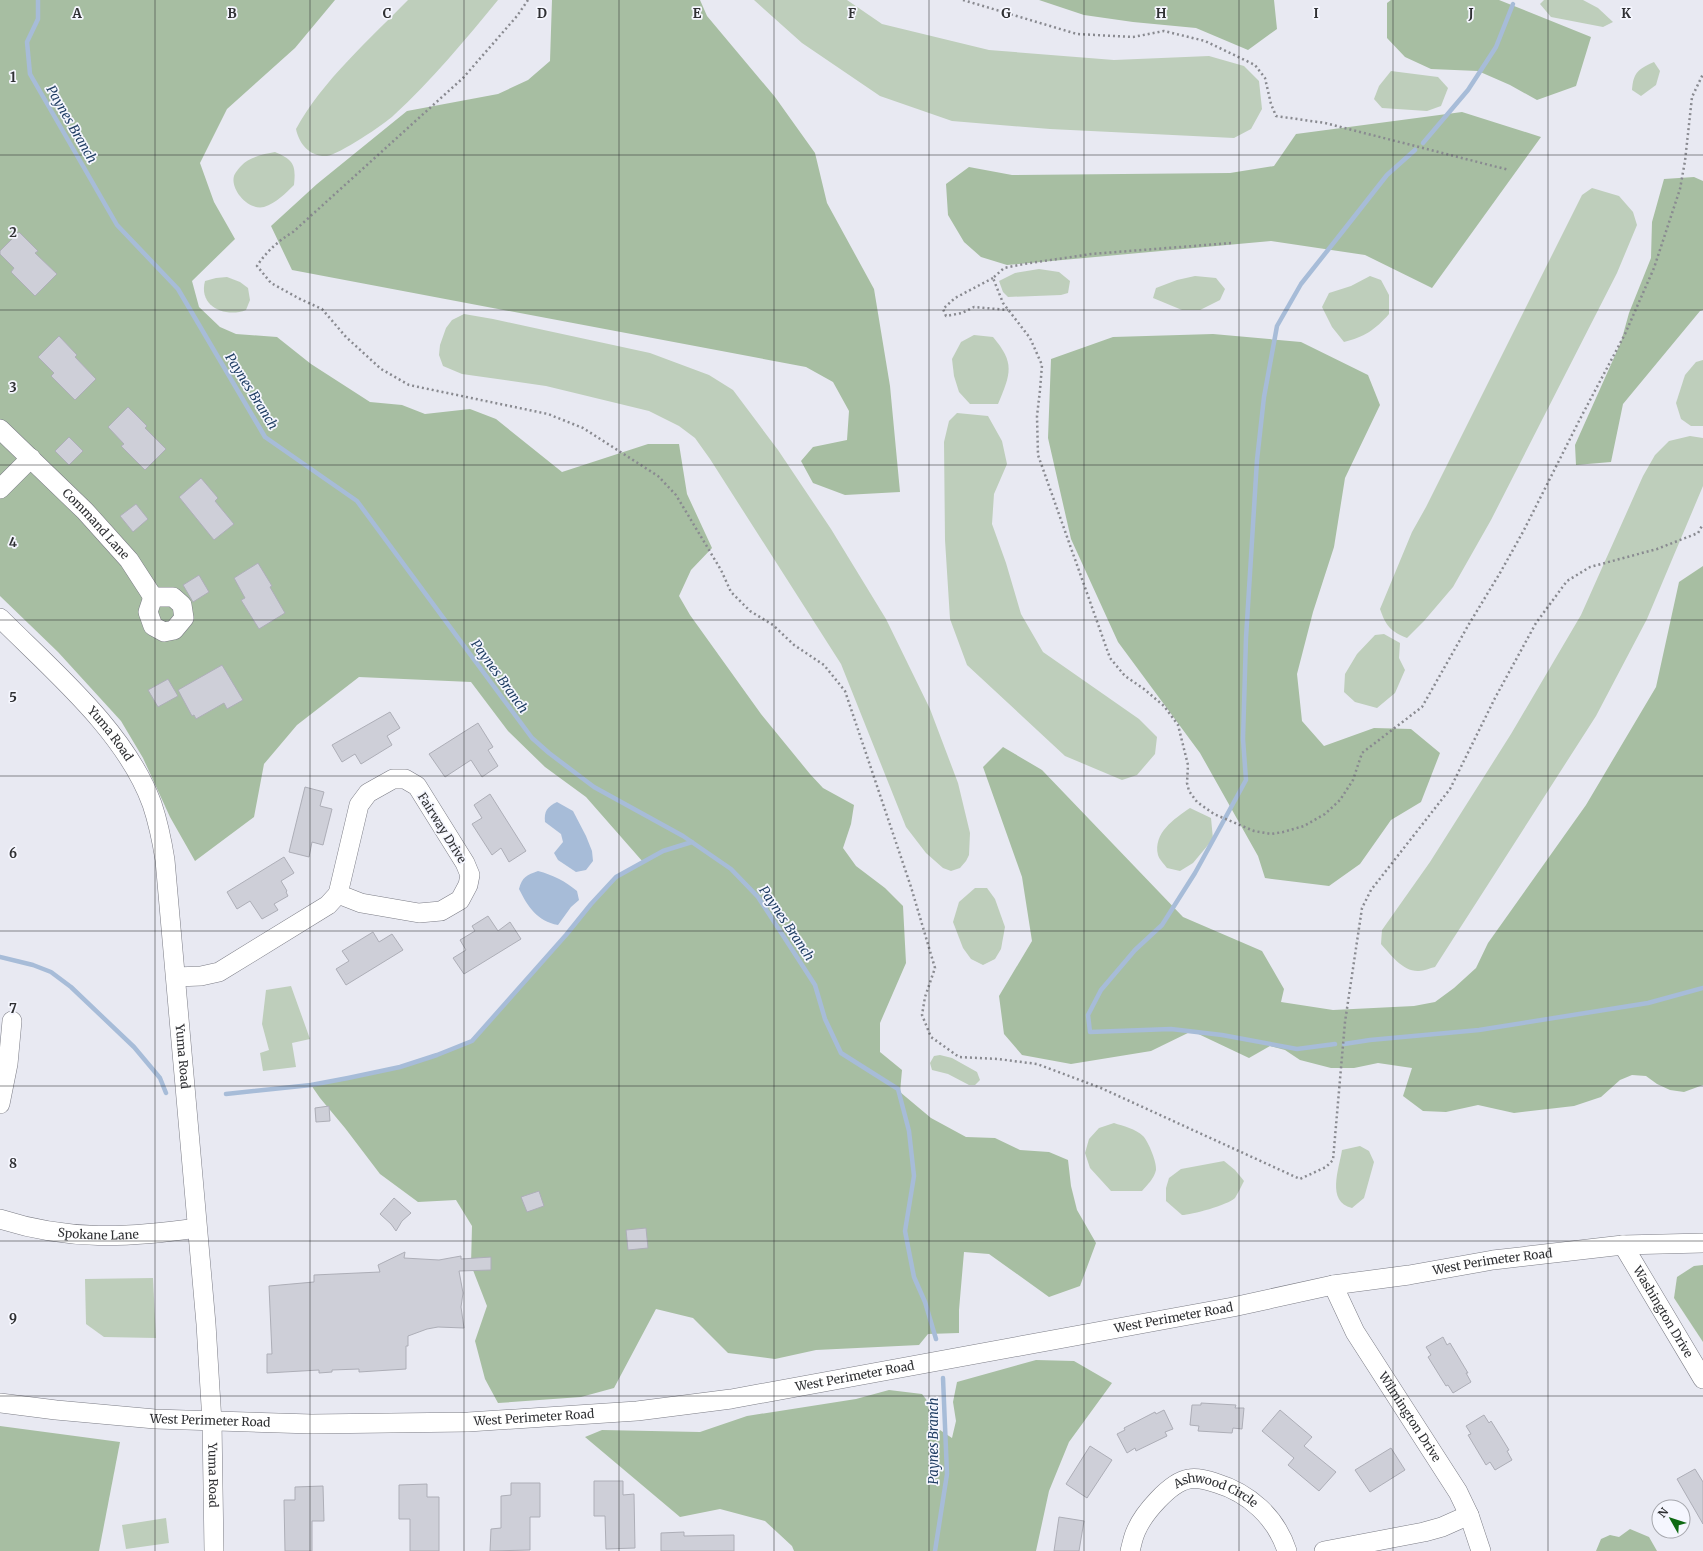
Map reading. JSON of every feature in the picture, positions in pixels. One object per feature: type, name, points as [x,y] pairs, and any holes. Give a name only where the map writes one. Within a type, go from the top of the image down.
[{"type":"street","name":"Command Lane","points":[[0,429],[85,511],[129,560],[153,597]]},
{"type":"street","points":[[0,489],[31,458]]},
{"type":"street","name":"Yuma Road","points":[[0,618],[92,711],[125,754],[143,785],[151,803],[159,828],[165,860],[206,1324],[212,1422],[214,1551]]},
{"type":"street","name":"Fairway Drive","points":[[393,779],[405,779],[417,786],[465,863],[470,874],[468,885],[460,900],[441,911],[419,913],[361,903],[338,894],[359,805],[368,793],[393,779]]},
{"type":"street","points":[[176,977],[201,976],[220,972],[328,905],[338,894]]},
{"type":"street","points":[[0,1104],[8,1064],[12,1022]]},
{"type":"street","name":"Spokane Lane","points":[[0,1219],[46,1230],[94,1237],[155,1234],[198,1228]]},
{"type":"street","name":"West Perimeter Road","points":[[0,1403],[63,1411],[212,1422],[348,1424],[468,1422],[561,1417],[731,1399],[1233,1307],[1333,1286],[1409,1276],[1493,1260],[1623,1245],[1703,1243]]},
{"type":"street","name":"Washington Drive","points":[[1623,1245],[1703,1379]]},
{"type":"street","name":"Wilmington Drive","points":[[1333,1286],[1355,1332],[1383,1378],[1447,1474],[1469,1515],[1481,1551]]},
{"type":"street","name":"Ashwood Circle","points":[[1130,1551],[1136,1530],[1153,1504],[1171,1487],[1188,1479],[1206,1480],[1232,1488],[1257,1504],[1272,1522],[1282,1538],[1287,1551]]},
{"type":"street","points":[[1324,1551],[1424,1532],[1442,1527],[1469,1515]]},
{"type":"path","points":[[528,0],[517,16],[463,78],[293,232],[282,238],[264,255],[257,266],[271,283],[322,309],[346,337],[381,369],[409,385],[548,414],[583,428],[658,476],[676,496],[721,570],[730,592],[750,611],[772,625],[794,645],[824,665],[845,691],[911,886],[935,968],[925,997],[922,1015],[931,1037],[959,1057],[998,1059],[1037,1064],[1101,1088],[1300,1179],[1326,1167],[1333,1160],[1345,1022],[1362,908],[1371,890],[1450,789],[1495,698],[1536,623],[1567,581],[1590,567],[1657,550],[1698,533],[1703,524]]},
{"type":"path","points":[[963,0],[1077,34],[1133,37],[1164,31],[1205,41],[1254,65],[1265,78],[1271,104],[1276,116],[1325,123],[1509,170]]},
{"type":"path","points":[[993,278],[1003,303],[1030,338],[1042,365],[1037,416],[1038,455],[1110,658],[1125,676],[1144,689],[1164,706],[1178,725],[1188,765],[1187,783],[1189,791],[1197,802],[1219,817],[1254,831],[1271,834],[1304,826],[1325,814],[1340,800],[1353,780],[1362,753],[1422,707],[1524,530],[1580,418],[1628,327],[1654,268],[1680,189],[1685,161],[1692,97],[1703,74]]},
{"type":"path","points":[[1008,310],[974,307],[962,313],[946,316],[943,309],[955,298],[993,278],[1004,268],[1091,254],[1231,243]]},
{"type":"green space","points":[[0,0],[335,0],[295,48],[227,109],[200,163],[214,202],[235,239],[192,281],[199,307],[220,327],[236,334],[277,337],[311,364],[370,402],[402,405],[425,414],[470,409],[496,419],[562,472],[648,444],[679,444],[687,494],[712,548],[691,570],[679,596],[690,615],[761,714],[810,774],[823,788],[854,805],[851,824],[843,848],[856,866],[885,888],[903,906],[906,963],[880,1023],[880,1052],[902,1070],[900,1092],[931,1118],[966,1137],[995,1138],[1020,1150],[1049,1152],[1068,1160],[1071,1186],[1077,1210],[1096,1243],[1080,1286],[1049,1297],[989,1254],[964,1252],[959,1310],[959,1333],[928,1334],[919,1345],[816,1350],[775,1359],[728,1353],[693,1318],[656,1309],[614,1388],[581,1397],[498,1403],[485,1379],[475,1341],[487,1306],[471,1265],[472,1226],[456,1200],[418,1202],[380,1174],[311,1085],[400,1067],[437,1055],[472,1041],[616,877],[643,862],[586,797],[545,767],[508,731],[471,682],[359,677],[297,725],[264,764],[254,817],[195,861],[170,817],[143,758],[121,721],[58,652],[0,596]]},
{"type":"green space","points":[[408,0],[498,0],[435,74],[389,119],[372,132],[333,154],[321,156],[311,152],[300,140],[296,129],[307,111],[333,77]]},
{"type":"green space","points":[[552,0],[700,0],[707,16],[775,97],[815,153],[827,203],[874,289],[890,386],[900,492],[845,495],[813,483],[801,461],[813,447],[847,440],[849,411],[833,382],[806,367],[292,270],[271,226],[317,184],[407,111],[498,94],[528,80],[550,61]]},
{"type":"green space","points":[[754,0],[847,0],[882,24],[989,50],[1114,60],[1209,56],[1244,66],[1259,81],[1262,109],[1251,129],[1234,138],[1050,129],[952,121],[880,96],[802,43]]},
{"type":"green space","points":[[1039,0],[1274,0],[1277,29],[1248,50],[1196,28],[1133,22],[1084,15]]},
{"type":"green space","points":[[1391,0],[1499,0],[1591,37],[1576,86],[1537,100],[1510,85],[1478,71],[1431,69],[1405,57],[1387,38],[1387,3]]},
{"type":"green space","points":[[1544,0],[1583,0],[1598,8],[1613,22],[1603,27],[1551,17],[1540,4]]},
{"type":"green space","points":[[1654,62],[1660,71],[1656,85],[1641,96],[1632,90],[1635,76],[1640,69]]},
{"type":"green space","points":[[1391,71],[1438,77],[1448,88],[1441,106],[1427,111],[1382,108],[1374,99],[1379,86]]},
{"type":"green space","points":[[1462,112],[1541,137],[1432,288],[1365,255],[1271,241],[1007,265],[981,257],[964,242],[948,215],[946,184],[969,167],[1012,175],[1230,173],[1274,166],[1296,134]]},
{"type":"green space","points":[[275,152],[286,158],[292,164],[295,173],[294,185],[273,203],[264,207],[252,206],[247,203],[238,193],[235,187],[234,176],[240,167],[248,160]]},
{"type":"green space","points":[[1694,177],[1703,181],[1703,310],[1700,311],[1623,404],[1611,462],[1576,465],[1575,445],[1621,342],[1629,313],[1651,258],[1652,222],[1664,179]]},
{"type":"green space","points":[[1592,188],[1619,196],[1633,212],[1637,225],[1617,273],[1491,520],[1453,587],[1424,621],[1407,638],[1396,633],[1389,627],[1384,620],[1380,609],[1412,532],[1426,507],[1582,195]]},
{"type":"green space","points":[[1039,269],[1059,272],[1070,281],[1068,293],[1061,295],[1008,297],[1003,292],[999,281],[1015,273]]},
{"type":"green space","points":[[1195,276],[1216,278],[1225,289],[1220,300],[1200,310],[1182,310],[1153,298],[1156,288],[1177,280]]},
{"type":"green space","points":[[1370,276],[1381,280],[1389,295],[1389,314],[1369,332],[1358,338],[1344,342],[1332,327],[1322,307],[1329,293],[1351,286]]},
{"type":"green space","points":[[227,277],[240,282],[248,288],[250,300],[246,310],[238,312],[222,311],[210,304],[206,298],[204,290],[205,281]]},
{"type":"green space","points":[[464,314],[650,353],[709,375],[733,390],[778,450],[831,529],[886,619],[930,709],[958,783],[970,833],[969,855],[960,868],[951,871],[943,868],[926,853],[906,827],[841,664],[710,459],[695,438],[679,426],[649,411],[546,386],[462,374],[443,366],[439,355],[440,345],[446,328],[452,320]]},
{"type":"green space","points":[[1213,334],[1301,342],[1368,375],[1380,405],[1345,478],[1334,547],[1313,612],[1297,674],[1302,721],[1324,746],[1374,728],[1411,729],[1440,753],[1421,802],[1391,820],[1360,864],[1329,886],[1265,878],[1258,856],[1200,753],[1118,642],[1071,539],[1048,438],[1051,359],[1113,337]]},
{"type":"green space","points":[[974,335],[993,337],[1008,361],[1008,376],[998,404],[970,404],[959,392],[954,376],[952,359],[961,342]]},
{"type":"green space","points":[[1703,360],[1703,426],[1691,426],[1681,419],[1676,403],[1685,375],[1696,362]]},
{"type":"green space","points":[[957,413],[988,416],[1002,441],[1007,464],[994,494],[992,524],[1006,563],[1021,614],[1043,652],[1139,719],[1157,737],[1155,754],[1137,775],[1122,780],[1065,756],[967,665],[950,619],[945,540],[944,442],[949,421]]},
{"type":"green space","points":[[1690,436],[1703,438],[1703,486],[1647,619],[1596,716],[1435,967],[1423,971],[1413,971],[1402,966],[1381,944],[1382,930],[1430,862],[1511,734],[1581,615],[1643,476],[1655,455],[1669,441]]},
{"type":"green space","points":[[1703,566],[1703,1085],[1684,1092],[1670,1090],[1657,1084],[1646,1076],[1632,1075],[1620,1080],[1601,1097],[1574,1106],[1514,1113],[1478,1105],[1446,1112],[1423,1111],[1403,1096],[1412,1068],[1378,1063],[1354,1068],[1331,1068],[1300,1060],[1285,1050],[1270,1046],[1249,1058],[1192,1031],[1151,1051],[1071,1064],[1022,1055],[1004,1034],[999,996],[1032,941],[1022,877],[983,767],[1003,747],[1042,770],[1183,917],[1262,951],[1284,989],[1281,1002],[1333,1010],[1414,1006],[1435,1002],[1454,988],[1476,968],[1488,943],[1586,805],[1656,687],[1679,582]]},
{"type":"green space","points":[[1384,634],[1400,643],[1399,658],[1405,670],[1395,693],[1377,708],[1355,702],[1344,692],[1345,674],[1357,654],[1375,635]]},
{"type":"green space","points":[[1190,808],[1211,818],[1213,839],[1193,863],[1180,871],[1167,868],[1160,860],[1158,855],[1157,847],[1159,840],[1166,827]]},
{"type":"green space","points":[[975,888],[987,888],[995,899],[1005,927],[1001,949],[995,959],[983,965],[971,959],[963,948],[953,922],[959,902]]},
{"type":"green space","points":[[291,986],[310,1039],[292,1043],[296,1067],[263,1071],[260,1053],[269,1050],[262,1024],[266,990]]},
{"type":"green space","points":[[940,1055],[952,1058],[977,1072],[980,1080],[975,1085],[969,1085],[948,1074],[932,1070],[930,1063],[934,1056]]},
{"type":"green space","points":[[1114,1123],[1137,1131],[1143,1136],[1152,1152],[1156,1170],[1152,1179],[1142,1191],[1111,1191],[1090,1168],[1085,1153],[1089,1139],[1099,1128]]},
{"type":"green space","points":[[1360,1146],[1369,1151],[1374,1162],[1364,1198],[1352,1208],[1344,1205],[1339,1199],[1336,1184],[1337,1175],[1342,1150]]},
{"type":"green space","points":[[1224,1161],[1235,1170],[1244,1181],[1235,1198],[1231,1201],[1209,1209],[1182,1215],[1166,1201],[1166,1188],[1169,1178],[1181,1169]]},
{"type":"green space","points":[[1703,1265],[1703,1342],[1674,1298],[1677,1277],[1694,1266]]},
{"type":"green space","points":[[153,1278],[156,1338],[104,1337],[86,1324],[85,1279]]},
{"type":"green space","points":[[1036,1360],[1074,1361],[1112,1383],[1069,1442],[1049,1491],[1036,1551],[794,1551],[792,1546],[765,1521],[720,1509],[680,1517],[585,1437],[602,1430],[700,1432],[747,1416],[856,1399],[889,1390],[922,1394],[932,1407],[937,1428],[952,1438],[956,1421],[953,1402],[957,1382]]},
{"type":"green space","points":[[0,1426],[120,1442],[99,1551],[0,1551]]},
{"type":"green space","points":[[166,1518],[169,1543],[126,1549],[122,1525]]},
{"type":"green space","points":[[1630,1529],[1649,1537],[1657,1551],[1596,1551],[1601,1539],[1610,1535],[1619,1537]]},
{"type":"water","points":[[557,802],[573,811],[586,836],[592,851],[593,861],[586,870],[576,872],[558,860],[554,853],[563,842],[561,834],[545,822],[545,818],[547,810]]},
{"type":"water","points":[[538,871],[559,879],[577,891],[579,900],[571,907],[558,925],[539,917],[526,902],[519,889],[526,877]]},
{"type":"building","points":[[19,232],[38,251],[35,253],[57,274],[35,296],[11,272],[14,268],[0,254],[0,251]]},
{"type":"building","points":[[59,336],[77,355],[75,357],[96,379],[75,400],[51,376],[54,373],[38,357]]},
{"type":"building","points":[[128,407],[147,426],[145,428],[166,449],[145,470],[121,446],[124,444],[108,427]]},
{"type":"building","points":[[69,437],[83,451],[69,465],[55,451]]},
{"type":"building","points":[[201,478],[218,498],[215,501],[234,524],[214,540],[179,497]]},
{"type":"building","points":[[136,504],[148,519],[133,532],[120,516]]},
{"type":"building","points":[[258,563],[272,586],[270,587],[285,613],[259,629],[241,600],[245,598],[234,578]]},
{"type":"building","points":[[199,575],[209,592],[193,602],[183,585]]},
{"type":"building","points":[[222,665],[243,700],[227,709],[224,703],[196,719],[194,715],[192,716],[178,690]]},
{"type":"building","points":[[168,679],[178,696],[158,707],[148,690]]},
{"type":"building","points":[[390,712],[400,728],[387,736],[392,745],[361,764],[355,754],[342,762],[332,745]]},
{"type":"building","points":[[478,723],[493,747],[488,750],[498,766],[482,777],[471,760],[445,777],[429,754]]},
{"type":"building","points":[[305,787],[324,792],[320,806],[332,809],[323,845],[312,842],[309,857],[289,852]]},
{"type":"building","points":[[490,794],[526,851],[509,862],[501,848],[492,855],[472,824],[482,818],[474,805]]},
{"type":"building","points":[[284,857],[294,873],[281,881],[287,891],[288,896],[274,904],[278,910],[262,919],[250,901],[237,909],[227,892]]},
{"type":"building","points":[[488,916],[498,931],[510,922],[521,939],[464,974],[453,958],[466,950],[460,940],[475,931],[472,926]]},
{"type":"building","points":[[373,932],[379,942],[392,934],[403,950],[346,985],[336,969],[349,961],[342,951]]},
{"type":"building","points":[[329,1106],[330,1121],[316,1122],[315,1108]]},
{"type":"building","points":[[539,1191],[544,1206],[527,1212],[521,1197]]},
{"type":"building","points":[[394,1198],[411,1213],[402,1221],[396,1231],[380,1214]]},
{"type":"building","points":[[646,1228],[648,1248],[628,1250],[626,1230]]},
{"type":"building","points":[[405,1252],[404,1258],[439,1260],[461,1256],[461,1259],[491,1257],[491,1270],[459,1271],[463,1293],[461,1307],[464,1328],[438,1327],[427,1329],[408,1336],[408,1346],[406,1346],[406,1369],[359,1372],[359,1369],[332,1370],[332,1372],[319,1373],[319,1370],[267,1373],[267,1354],[272,1354],[269,1286],[314,1282],[314,1275],[380,1272],[378,1265]]},
{"type":"building","points":[[1443,1337],[1447,1345],[1450,1343],[1468,1373],[1466,1373],[1471,1382],[1453,1393],[1448,1385],[1446,1386],[1428,1357],[1431,1355],[1426,1347]]},
{"type":"building","points":[[1201,1403],[1236,1405],[1235,1408],[1244,1408],[1242,1429],[1233,1428],[1232,1433],[1198,1431],[1199,1426],[1190,1425],[1192,1405],[1201,1405]]},
{"type":"building","points":[[1164,1410],[1173,1429],[1165,1432],[1167,1436],[1136,1451],[1135,1448],[1127,1453],[1117,1434],[1125,1430],[1124,1428],[1155,1412],[1156,1414]]},
{"type":"building","points":[[1280,1410],[1312,1437],[1304,1446],[1336,1472],[1319,1491],[1288,1465],[1294,1458],[1262,1431]]},
{"type":"building","points":[[1484,1415],[1489,1423],[1491,1421],[1501,1437],[1509,1450],[1507,1451],[1512,1460],[1495,1470],[1490,1462],[1486,1465],[1468,1435],[1471,1434],[1466,1426]]},
{"type":"building","points":[[1090,1446],[1112,1460],[1087,1498],[1066,1484]]},
{"type":"building","points":[[1391,1448],[1405,1470],[1370,1492],[1355,1470]]},
{"type":"building","points":[[1695,1469],[1703,1482],[1703,1524],[1691,1503],[1691,1499],[1689,1499],[1677,1479]]},
{"type":"building","points":[[594,1481],[623,1481],[623,1495],[634,1494],[635,1548],[606,1549],[605,1516],[594,1516]]},
{"type":"building","points":[[511,1483],[540,1483],[540,1517],[530,1517],[530,1550],[490,1551],[491,1529],[501,1528],[501,1496],[511,1495]]},
{"type":"building","points":[[427,1484],[427,1497],[439,1497],[439,1551],[410,1551],[410,1519],[399,1519],[399,1485]]},
{"type":"building","points":[[323,1486],[324,1521],[312,1521],[312,1551],[285,1551],[284,1500],[295,1500],[295,1487]]},
{"type":"building","points":[[1059,1517],[1084,1521],[1079,1551],[1054,1551]]},
{"type":"building","points":[[684,1532],[684,1536],[734,1535],[734,1551],[661,1551],[661,1533]]},
{"type":"waterway","name":"Paynes Branch","points":[[38,0],[38,19],[27,42],[30,74],[117,225],[178,289],[265,437],[357,501],[532,738],[549,753],[594,787],[683,836],[731,869],[758,897],[815,985],[825,1019],[841,1053],[898,1089],[909,1131],[914,1176],[905,1231],[914,1277],[925,1302],[936,1339]]},
{"type":"waterway","points":[[1423,143],[1468,90],[1496,47],[1513,4]]},
{"type":"waterway","points":[[1335,1044],[1297,1049],[1222,1035],[1171,1029],[1090,1032],[1088,1015],[1101,990],[1135,950],[1162,925],[1195,873],[1246,780],[1243,739],[1246,638],[1257,460],[1264,397],[1277,326],[1301,284],[1387,175],[1415,150]]},
{"type":"waterway","points":[[226,1094],[311,1085],[400,1067],[437,1055],[472,1041],[616,877],[663,851],[692,842]]},
{"type":"waterway","points":[[0,957],[33,965],[51,972],[71,987],[134,1047],[160,1078],[166,1093]]},
{"type":"waterway","points":[[1344,1044],[1370,1040],[1479,1030],[1648,1003],[1703,988]]},
{"type":"waterway","name":"Paynes Branch","points":[[935,1551],[947,1474],[943,1378]]}]
